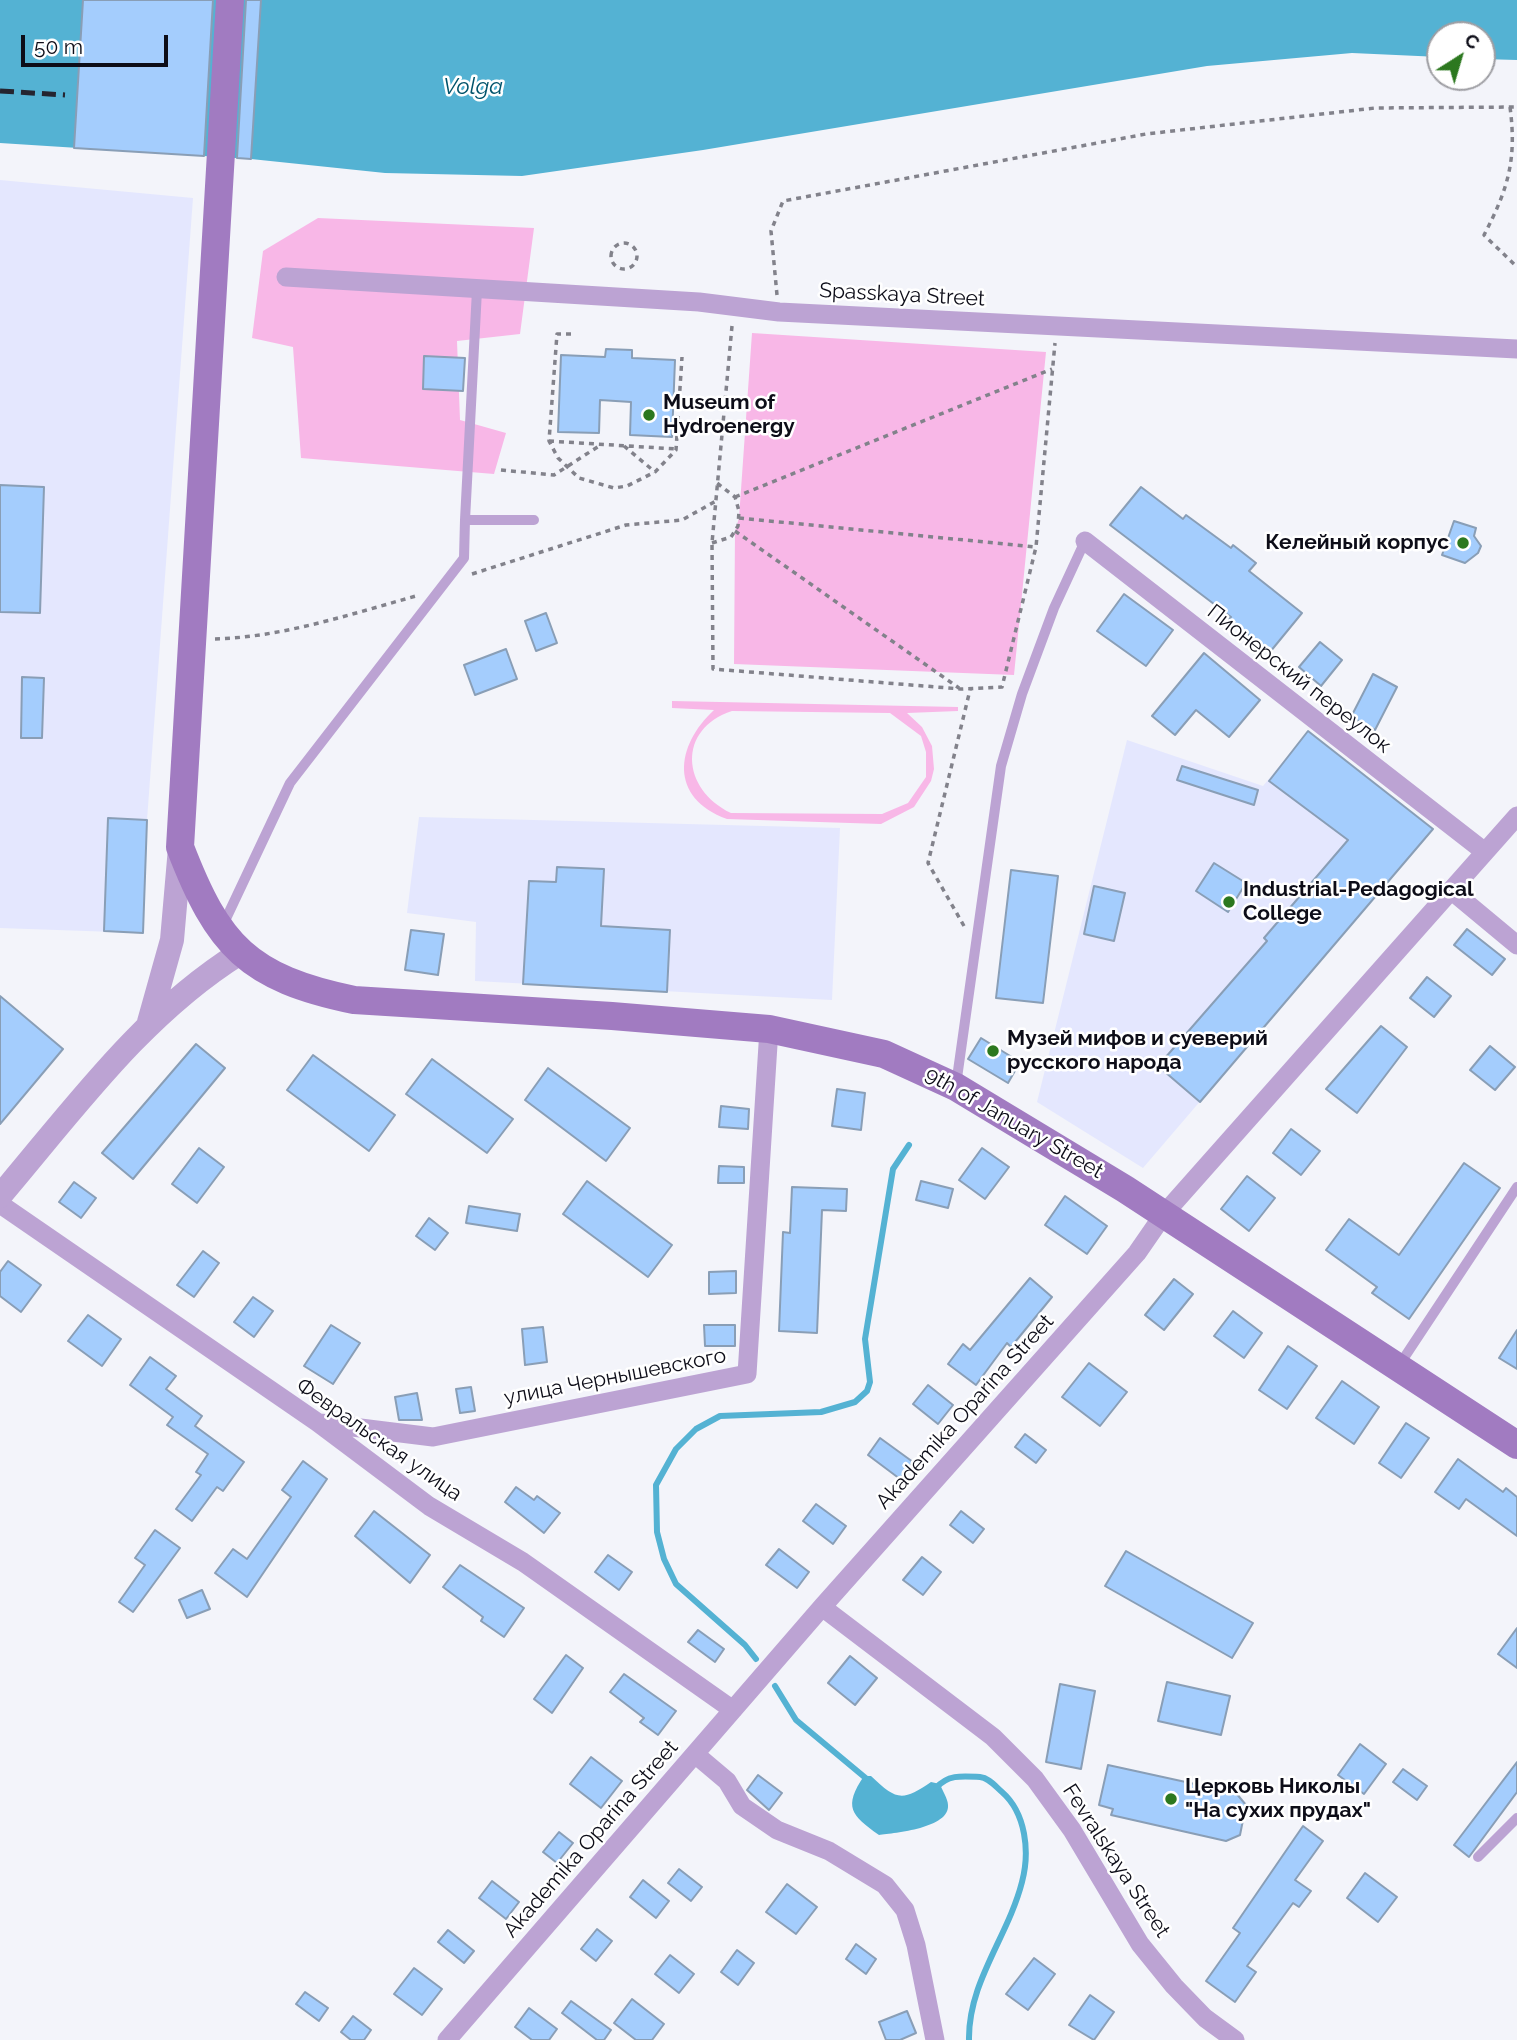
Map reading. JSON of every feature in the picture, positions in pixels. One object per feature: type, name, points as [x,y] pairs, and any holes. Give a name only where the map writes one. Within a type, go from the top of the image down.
[{"type":"main road","points":[[180,847],[230,0]]},
{"type":"main road","name":"9th of January Street","points":[[180,847],[192,879],[220,932],[240,953],[271,974],[314,992],[354,1000],[769,1029],[884,1054],[956,1087],[1164,1214],[1517,1445]]},
{"type":"street","name":"Spasskaya Street","points":[[286,276],[734,306],[779,312],[1517,349]]},
{"type":"street","name":"Пионерский переулок","points":[[1086,541],[1485,852]]},
{"type":"street","name":"Akademika Oparina Street","points":[[447,2040],[822,1607],[1137,1253],[1164,1214],[1517,816]]},
{"type":"street","points":[[149,1023],[172,940],[180,847]]},
{"type":"street","points":[[1452,891],[1517,945]]},
{"type":"street","points":[[0,1196],[149,1023],[206,974],[240,953]]},
{"type":"street","name":"улица Чернышевского","points":[[317,1422],[433,1437],[747,1374],[769,1029]]},
{"type":"street","name":"Февральская улица","points":[[0,1204],[317,1422],[429,1506],[523,1562],[733,1710]]},
{"type":"street","name":"Fevralskaya Street","points":[[822,1607],[993,1737],[1035,1779],[1072,1830],[1140,1944],[1174,1986],[1205,2018],[1235,2040]]},
{"type":"street","points":[[695,1754],[727,1781],[743,1806],[777,1830],[858,1866],[885,1885],[905,1910],[916,1945],[935,2040]]},
{"type":"lane","points":[[220,932],[290,783],[464,558],[477,290]]},
{"type":"lane","points":[[465,520],[534,520]]},
{"type":"lane","points":[[956,1087],[1001,766],[1022,694],[1054,608],[1086,541]]},
{"type":"lane","points":[[1398,1367],[1517,1186]]},
{"type":"lane","points":[[1479,1857],[1517,1818]]},
{"type":"path","points":[[1510,107],[1515,141],[1504,197],[1484,235],[1517,267]]},
{"type":"path","points":[[779,312],[771,231],[783,201],[1146,134],[1375,108],[1517,107]]},
{"type":"path","points":[[630,243],[637,252],[636,263],[626,269],[612,261],[613,249],[618,244],[630,243]]},
{"type":"path","points":[[734,306],[712,543],[713,669],[961,689],[1002,687],[1036,547],[1056,325]]},
{"type":"path","points":[[571,334],[557,334],[549,441],[566,466],[579,478],[604,488],[627,486],[655,471],[676,450],[682,357]]},
{"type":"path","points":[[735,497],[1052,369]]},
{"type":"path","points":[[549,441],[676,450]]},
{"type":"path","points":[[501,470],[554,475],[601,444]]},
{"type":"path","points":[[624,446],[655,471]]},
{"type":"path","points":[[712,543],[722,542],[735,531],[739,518],[735,497],[717,483]]},
{"type":"path","points":[[191,639],[243,638],[319,622],[442,589],[473,573],[626,525],[682,520],[716,501]]},
{"type":"path","points":[[739,518],[1036,547]]},
{"type":"path","points":[[735,531],[961,689]]},
{"type":"path","points":[[970,689],[928,863],[976,946]]},
{"type":"shaded area","points":[[0,180],[193,198],[147,820],[143,933],[0,928]]},
{"type":"shaded area","points":[[318,218],[534,228],[520,334],[457,341],[460,420],[506,433],[494,474],[301,458],[293,347],[252,338],[263,251]]},
{"type":"shaded area","points":[[752,333],[1046,352],[1014,675],[734,664],[735,531],[739,518]]},
{"type":"shaded area","points":[[672,701],[958,707],[958,711],[907,713],[922,727],[932,746],[934,769],[931,781],[914,807],[881,824],[727,819],[708,810],[695,798],[687,785],[684,770],[691,739],[714,710],[672,708]],"holes":[[[732,711],[890,713],[921,736],[926,752],[926,777],[908,803],[882,814],[731,813],[714,802],[702,789],[695,775],[692,760],[694,745],[702,731],[714,720]]]},
{"type":"shaded area","name":"Industrial-Pedagogical College","points":[[1308,731],[1433,829],[1143,1168],[1037,1102],[1127,740],[1263,786]]},
{"type":"shaded area","points":[[419,817],[840,828],[832,1000],[475,981],[476,922],[407,913]]},
{"type":"water","name":"Volga","points":[[0,0],[1517,0],[1517,60],[1496,59],[1496,21],[1426,21],[1426,56],[1352,53],[1207,66],[703,150],[522,176],[385,173],[251,159],[0,143]]},
{"type":"water","points":[[864,1776],[871,1776],[887,1790],[900,1796],[913,1793],[931,1782],[940,1784],[948,1803],[946,1813],[940,1819],[920,1828],[879,1835],[862,1822],[853,1810],[854,1795]]},
{"type":"building","points":[[83,0],[213,0],[204,156],[74,148]]},
{"type":"building","points":[[246,0],[261,0],[251,159],[237,158]]},
{"type":"building","points":[[606,349],[632,350],[632,358],[675,360],[672,437],[630,435],[631,402],[600,400],[599,433],[558,432],[561,355],[605,357]]},
{"type":"building","points":[[424,356],[465,358],[463,391],[423,389]]},
{"type":"building","points":[[0,485],[44,487],[40,613],[0,612]]},
{"type":"building","points":[[1141,487],[1183,519],[1186,515],[1256,563],[1249,571],[1302,613],[1270,652],[1229,619],[1231,617],[1110,525]]},
{"type":"building","name":"Келейный корпус","points":[[1454,521],[1476,528],[1474,536],[1481,546],[1478,553],[1465,563],[1442,555]]},
{"type":"building","points":[[1124,594],[1173,630],[1146,666],[1097,631]]},
{"type":"building","points":[[546,613],[557,643],[536,651],[525,621]]},
{"type":"building","points":[[1320,642],[1342,660],[1321,686],[1299,667]]},
{"type":"building","points":[[506,649],[517,679],[475,695],[464,665]]},
{"type":"building","points":[[1204,653],[1260,700],[1229,737],[1196,710],[1175,735],[1152,716]]},
{"type":"building","points":[[1373,674],[1397,687],[1375,730],[1351,717]]},
{"type":"building","points":[[22,677],[44,678],[42,738],[21,738]]},
{"type":"building","points":[[1308,731],[1433,829],[1200,1102],[1158,1066],[1267,941],[1264,938],[1348,840],[1269,781]]},
{"type":"building","points":[[1182,766],[1258,790],[1254,805],[1177,780]]},
{"type":"building","points":[[108,818],[147,820],[143,933],[104,931]]},
{"type":"building","points":[[1214,863],[1246,883],[1228,912],[1196,891]]},
{"type":"building","points":[[557,867],[604,869],[601,926],[670,930],[667,992],[523,984],[529,881],[556,882]]},
{"type":"building","points":[[1011,870],[1058,876],[1043,1003],[996,998]]},
{"type":"building","points":[[1094,886],[1125,893],[1114,941],[1084,934]]},
{"type":"building","points":[[1467,929],[1505,959],[1492,975],[1454,945]]},
{"type":"building","points":[[411,930],[444,934],[438,975],[405,970]]},
{"type":"building","points":[[1427,977],[1451,996],[1434,1017],[1410,998]]},
{"type":"building","points":[[0,996],[63,1049],[0,1124]]},
{"type":"building","points":[[1381,1026],[1407,1047],[1357,1113],[1326,1089]]},
{"type":"building","points":[[981,1038],[1020,1062],[1008,1083],[968,1059]]},
{"type":"building","points":[[196,1044],[225,1068],[133,1179],[102,1153]]},
{"type":"building","points":[[1490,1046],[1515,1067],[1495,1090],[1470,1070]]},
{"type":"building","points":[[313,1055],[395,1115],[369,1151],[287,1090]]},
{"type":"building","points":[[432,1059],[513,1119],[487,1153],[406,1094]]},
{"type":"building","points":[[548,1068],[630,1128],[606,1161],[525,1100]]},
{"type":"building","points":[[837,1089],[865,1093],[861,1130],[832,1126]]},
{"type":"building","points":[[721,1106],[749,1109],[748,1129],[719,1127]]},
{"type":"building","points":[[1291,1129],[1320,1151],[1301,1175],[1273,1153]]},
{"type":"building","points":[[199,1148],[224,1167],[197,1203],[172,1184]]},
{"type":"building","points":[[982,1148],[1009,1167],[985,1199],[959,1180]]},
{"type":"building","points":[[1464,1163],[1500,1188],[1409,1319],[1372,1293],[1377,1287],[1326,1250],[1349,1219],[1399,1255]]},
{"type":"building","points":[[719,1166],[744,1167],[744,1183],[718,1183]]},
{"type":"building","points":[[1247,1176],[1275,1198],[1249,1231],[1221,1209]]},
{"type":"building","points":[[587,1181],[672,1245],[648,1277],[563,1214]]},
{"type":"building","points":[[921,1181],[953,1189],[948,1208],[916,1200]]},
{"type":"building","points":[[74,1182],[96,1198],[81,1218],[59,1202]]},
{"type":"building","points":[[792,1187],[847,1189],[846,1211],[822,1210],[817,1333],[779,1331],[783,1232],[790,1233]]},
{"type":"building","points":[[1065,1196],[1107,1226],[1087,1254],[1045,1225]]},
{"type":"building","points":[[469,1206],[520,1214],[517,1231],[466,1223]]},
{"type":"building","points":[[429,1218],[448,1233],[435,1250],[416,1236]]},
{"type":"building","points":[[203,1251],[219,1263],[194,1297],[177,1285]]},
{"type":"building","points":[[8,1261],[41,1285],[21,1312],[0,1296],[0,1272]]},
{"type":"building","points":[[736,1271],[736,1293],[709,1294],[709,1272]]},
{"type":"building","points":[[1030,1278],[1052,1297],[1011,1347],[1007,1343],[976,1385],[948,1364],[963,1344],[970,1350]]},
{"type":"building","points":[[1174,1279],[1193,1294],[1164,1330],[1145,1315]]},
{"type":"building","points":[[253,1297],[273,1311],[254,1337],[234,1322]]},
{"type":"building","points":[[1233,1311],[1262,1333],[1244,1358],[1214,1336]]},
{"type":"building","points":[[88,1315],[121,1339],[102,1366],[68,1341]]},
{"type":"building","points":[[331,1325],[360,1343],[333,1384],[304,1366]]},
{"type":"building","points":[[704,1325],[735,1325],[735,1346],[705,1346]]},
{"type":"building","points":[[543,1327],[547,1362],[525,1365],[522,1329]]},
{"type":"building","points":[[1517,1330],[1517,1369],[1499,1358]]},
{"type":"building","points":[[1288,1346],[1317,1366],[1287,1409],[1259,1390]]},
{"type":"building","points":[[150,1357],[176,1376],[166,1389],[202,1416],[195,1426],[244,1462],[223,1491],[217,1487],[192,1521],[176,1509],[201,1475],[196,1472],[208,1454],[167,1425],[173,1417],[130,1385]]},
{"type":"building","points":[[1089,1363],[1127,1392],[1100,1426],[1062,1397]]},
{"type":"building","points":[[1342,1381],[1379,1407],[1354,1444],[1316,1418]]},
{"type":"building","points":[[928,1385],[953,1405],[938,1424],[913,1404]]},
{"type":"building","points":[[471,1387],[475,1411],[460,1413],[456,1389]]},
{"type":"building","points":[[417,1393],[422,1420],[399,1420],[395,1397]]},
{"type":"building","points":[[1406,1423],[1429,1438],[1401,1478],[1379,1463]]},
{"type":"building","points":[[1025,1434],[1046,1450],[1036,1463],[1015,1447]]},
{"type":"building","points":[[880,1438],[913,1462],[900,1479],[868,1455]]},
{"type":"building","points":[[1458,1459],[1503,1492],[1506,1488],[1517,1497],[1517,1536],[1466,1499],[1459,1509],[1435,1492]]},
{"type":"building","points":[[303,1461],[327,1479],[247,1597],[215,1573],[233,1549],[247,1559],[291,1497],[282,1490]]},
{"type":"building","points":[[516,1487],[534,1500],[537,1496],[560,1513],[544,1533],[505,1502]]},
{"type":"building","points":[[816,1504],[846,1526],[833,1544],[803,1521]]},
{"type":"building","points":[[374,1511],[430,1555],[410,1583],[355,1536]]},
{"type":"building","points":[[961,1511],[984,1529],[973,1543],[950,1525]]},
{"type":"building","points":[[155,1530],[180,1548],[133,1612],[119,1602],[145,1565],[135,1558]]},
{"type":"building","points":[[779,1549],[809,1572],[797,1588],[766,1565]]},
{"type":"building","points":[[1126,1551],[1253,1623],[1232,1658],[1105,1586]]},
{"type":"building","points":[[608,1555],[632,1572],[619,1590],[595,1572]]},
{"type":"building","points":[[922,1557],[941,1572],[923,1595],[903,1580]]},
{"type":"building","points":[[460,1565],[524,1608],[504,1637],[481,1621],[483,1617],[443,1587]]},
{"type":"building","points":[[202,1590],[210,1609],[187,1618],[179,1600]]},
{"type":"building","points":[[1517,1628],[1517,1668],[1498,1654]]},
{"type":"building","points":[[698,1630],[724,1649],[715,1662],[688,1642]]},
{"type":"building","points":[[566,1655],[583,1668],[552,1713],[534,1699]]},
{"type":"building","points":[[850,1656],[877,1678],[855,1705],[828,1683]]},
{"type":"building","points":[[624,1674],[676,1711],[658,1735],[640,1722],[644,1718],[610,1692]]},
{"type":"building","points":[[1167,1682],[1230,1696],[1221,1735],[1158,1721]]},
{"type":"building","points":[[1060,1684],[1095,1691],[1081,1769],[1046,1762]]},
{"type":"building","points":[[1360,1744],[1386,1764],[1364,1794],[1338,1775]]},
{"type":"building","points":[[591,1757],[622,1781],[601,1808],[570,1784]]},
{"type":"building","points":[[1517,1762],[1517,1792],[1469,1857],[1454,1845]]},
{"type":"building","name":"Церковь Николы \"На сухих прудах\"","points":[[1108,1765],[1236,1793],[1246,1805],[1240,1835],[1226,1841],[1111,1815],[1113,1809],[1099,1805]]},
{"type":"building","points":[[1403,1769],[1427,1786],[1417,1800],[1393,1782]]},
{"type":"building","points":[[758,1775],[782,1793],[769,1810],[747,1790]]},
{"type":"building","points":[[1303,1826],[1323,1841],[1295,1880],[1311,1891],[1299,1907],[1293,1903],[1247,1966],[1256,1972],[1235,2002],[1206,1981],[1240,1933],[1233,1928]]},
{"type":"building","points":[[559,1832],[573,1843],[557,1863],[543,1852]]},
{"type":"building","points":[[679,1869],[702,1887],[691,1901],[668,1883]]},
{"type":"building","points":[[1365,1873],[1397,1897],[1378,1922],[1347,1898]]},
{"type":"building","points":[[643,1880],[669,1901],[656,1918],[630,1897]]},
{"type":"building","points":[[492,1881],[519,1902],[506,1919],[479,1898]]},
{"type":"building","points":[[787,1884],[817,1907],[796,1934],[766,1912]]},
{"type":"building","points":[[597,1929],[612,1941],[596,1961],[581,1949]]},
{"type":"building","points":[[448,1930],[474,1951],[464,1963],[438,1942]]},
{"type":"building","points":[[856,1944],[876,1959],[866,1974],[846,1959]]},
{"type":"building","points":[[737,1950],[754,1963],[738,1985],[721,1972]]},
{"type":"building","points":[[670,1955],[694,1974],[679,1993],[655,1974]]},
{"type":"building","points":[[1034,1958],[1055,1974],[1028,2010],[1006,1994]]},
{"type":"building","points":[[414,1968],[442,1989],[422,2015],[394,1994]]},
{"type":"building","points":[[305,1992],[328,2008],[319,2021],[296,2004]]},
{"type":"building","points":[[1090,1995],[1114,2012],[1094,2040],[1069,2025]]},
{"type":"building","points":[[632,1999],[664,2024],[652,2040],[636,2040],[614,2023]]},
{"type":"building","points":[[571,2001],[611,2030],[604,2040],[597,2040],[562,2013]]},
{"type":"building","points":[[529,2008],[557,2029],[549,2040],[532,2040],[515,2027]]},
{"type":"building","points":[[907,2011],[916,2033],[900,2040],[886,2040],[879,2022]]},
{"type":"building","points":[[353,2016],[371,2030],[364,2040],[351,2040],[341,2032]]},
{"type":"waterway","points":[[756,1659],[745,1645],[676,1584],[664,1559],[657,1532],[656,1485],[676,1449],[696,1429],[720,1416],[821,1412],[855,1402],[867,1391],[870,1382],[865,1339],[893,1169],[909,1145]]},
{"type":"waterway","points":[[775,1686],[796,1720],[868,1780]]},
{"type":"waterway","points":[[936,1788],[946,1780],[956,1777],[986,1779],[1010,1801],[1016,1811],[1026,1846],[1022,1882],[975,1999],[969,2040]]},
{"type":"railway","points":[[0,91],[65,95]]},
{"type":"place","name":"Museum of Hydroenergy","points":[[649,415]]},
{"type":"place","name":"Келейный корпус","points":[[1463,543]]},
{"type":"place","name":"Industrial-Pedagogical College","points":[[1229,902]]},
{"type":"place","name":"Музей мифов и суеверий русского народа","points":[[993,1051]]},
{"type":"place","name":"Церковь Николы \"На сухих прудах\"","points":[[1171,1799]]}]
